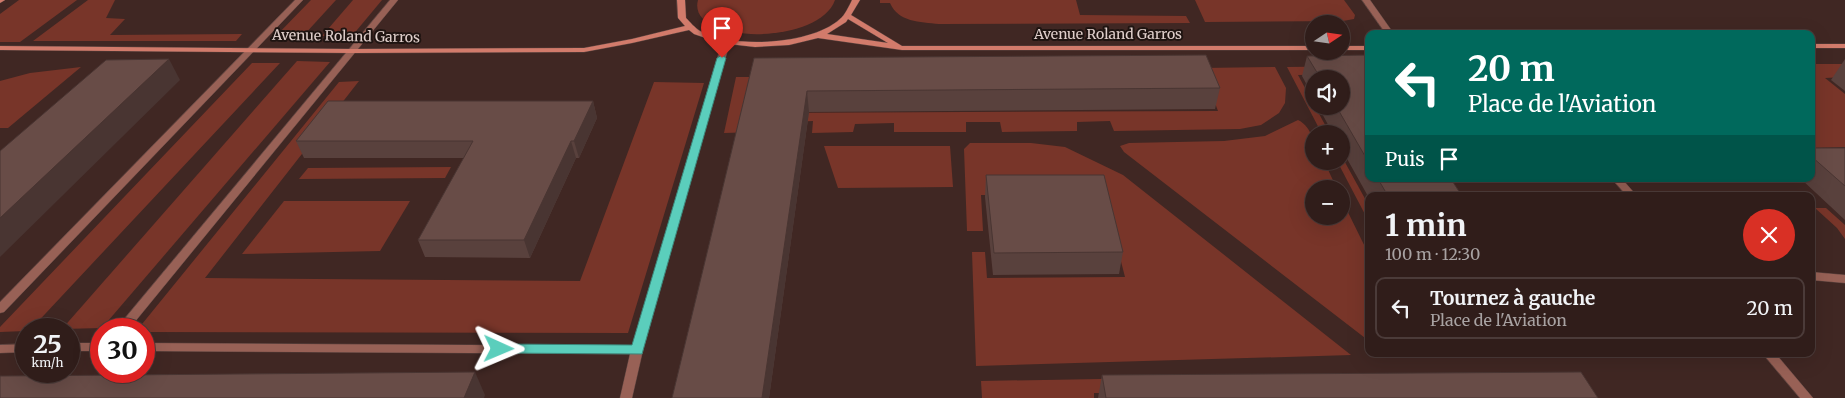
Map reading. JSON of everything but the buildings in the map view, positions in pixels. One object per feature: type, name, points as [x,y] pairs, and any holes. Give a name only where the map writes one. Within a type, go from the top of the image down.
[{"type":"street","points":[[0,309],[299,0]]},
{"type":"street","points":[[131,318],[394,0]]},
{"type":"street","points":[[681,0],[679,6],[681,17],[690,27],[705,36],[726,42],[772,45],[796,42],[835,27],[848,16],[856,0]]},
{"type":"street","points":[[1366,0],[1387,30]]},
{"type":"street","points":[[848,16],[902,48]]},
{"type":"street","name":"Avenue Roland Garros","points":[[0,48],[353,51],[584,50],[690,27]]},
{"type":"street","name":"Avenue Roland Garros","points":[[817,35],[902,48],[1305,48]]},
{"type":"street","points":[[626,398],[637,350],[726,42]]},
{"type":"street","points":[[1815,46],[1845,46]]},
{"type":"street","points":[[1350,48],[1365,48]]},
{"type":"street","points":[[1620,182],[1628,192]]},
{"type":"street","points":[[1815,276],[1845,279]]},
{"type":"street","points":[[155,347],[637,350]]},
{"type":"street","points":[[0,349],[15,348]]},
{"type":"street","points":[[1772,357],[1806,398]]},
{"type":"shaded area","points":[[19,0],[77,0],[20,42],[0,42],[0,14]]},
{"type":"shaded area","points":[[88,0],[115,0],[106,18],[125,19],[110,35],[242,34],[236,41],[33,41]]},
{"type":"shaded area","points":[[311,0],[336,0],[304,35],[276,36]]},
{"type":"shaded area","points":[[353,0],[382,0],[352,36],[322,36]]},
{"type":"shaded area","points":[[698,0],[835,0],[824,15],[805,26],[781,32],[756,34],[732,32],[712,25],[700,15]]},
{"type":"shaded area","points":[[880,0],[1076,0],[1080,15],[1186,16],[1190,23],[939,24],[910,20],[898,14],[890,3],[880,3]]},
{"type":"shaded area","points":[[1195,0],[1344,0],[1355,15],[1354,19],[1350,20],[1350,15],[1305,15],[1305,21],[1205,22]]},
{"type":"shaded area","points":[[297,61],[330,62],[111,318],[90,318],[90,328],[80,329],[80,318],[72,318]]},
{"type":"shaded area","points":[[252,63],[280,63],[41,318],[15,318],[15,331],[0,332],[0,327]]},
{"type":"shaded area","points":[[1815,64],[1845,64],[1845,77],[1825,78],[1845,94],[1845,147],[1815,148]]},
{"type":"shaded area","points":[[1365,66],[1365,74],[1350,74],[1350,70],[1305,70],[1305,75],[1298,75],[1305,88],[1305,101],[1287,67]]},
{"type":"shaded area","points":[[81,67],[8,128],[0,128],[0,81],[30,73]]},
{"type":"shaded area","points":[[1275,67],[1286,88],[1285,103],[1279,113],[1261,125],[1240,129],[1114,131],[1110,121],[1077,122],[1077,131],[1002,132],[1000,122],[966,122],[966,132],[894,132],[894,123],[855,124],[853,132],[812,133],[813,121],[792,122],[792,131],[724,133],[736,77],[752,77],[745,113],[1218,111],[1202,68]]},
{"type":"shaded area","points":[[359,81],[205,278],[580,281],[654,82],[704,83],[628,333],[155,332],[155,318],[147,318],[339,82]]},
{"type":"shaded area","points":[[1312,115],[1320,115],[1325,125],[1317,125]]},
{"type":"shaded area","points":[[1298,120],[1305,126],[1305,170],[1328,170],[1333,180],[1305,180],[1305,225],[1350,225],[1350,216],[1365,247],[1365,338],[1124,152],[1120,146],[1129,143],[1224,141],[1265,136]]},
{"type":"shaded area","points":[[970,143],[1031,143],[1065,147],[1123,175],[1351,355],[976,366],[972,252],[985,252],[987,278],[1125,277],[1104,195],[981,195],[983,231],[967,231],[964,149]]},
{"type":"shaded area","points":[[824,146],[950,146],[953,187],[838,188]]},
{"type":"shaded area","points":[[451,167],[445,178],[299,179],[308,168]]},
{"type":"shaded area","points":[[1342,170],[1349,170],[1365,199],[1365,214],[1350,186],[1350,180],[1347,180]]},
{"type":"shaded area","points":[[284,201],[410,201],[380,251],[242,254]]},
{"type":"shaded area","points":[[1815,208],[1826,208],[1845,225],[1845,239],[1837,228]]},
{"type":"shaded area","points":[[1157,378],[1162,394],[1094,393],[1094,398],[982,398],[981,381]]},
{"type":"route","points":[[499,349],[637,350],[722,58]]}]
